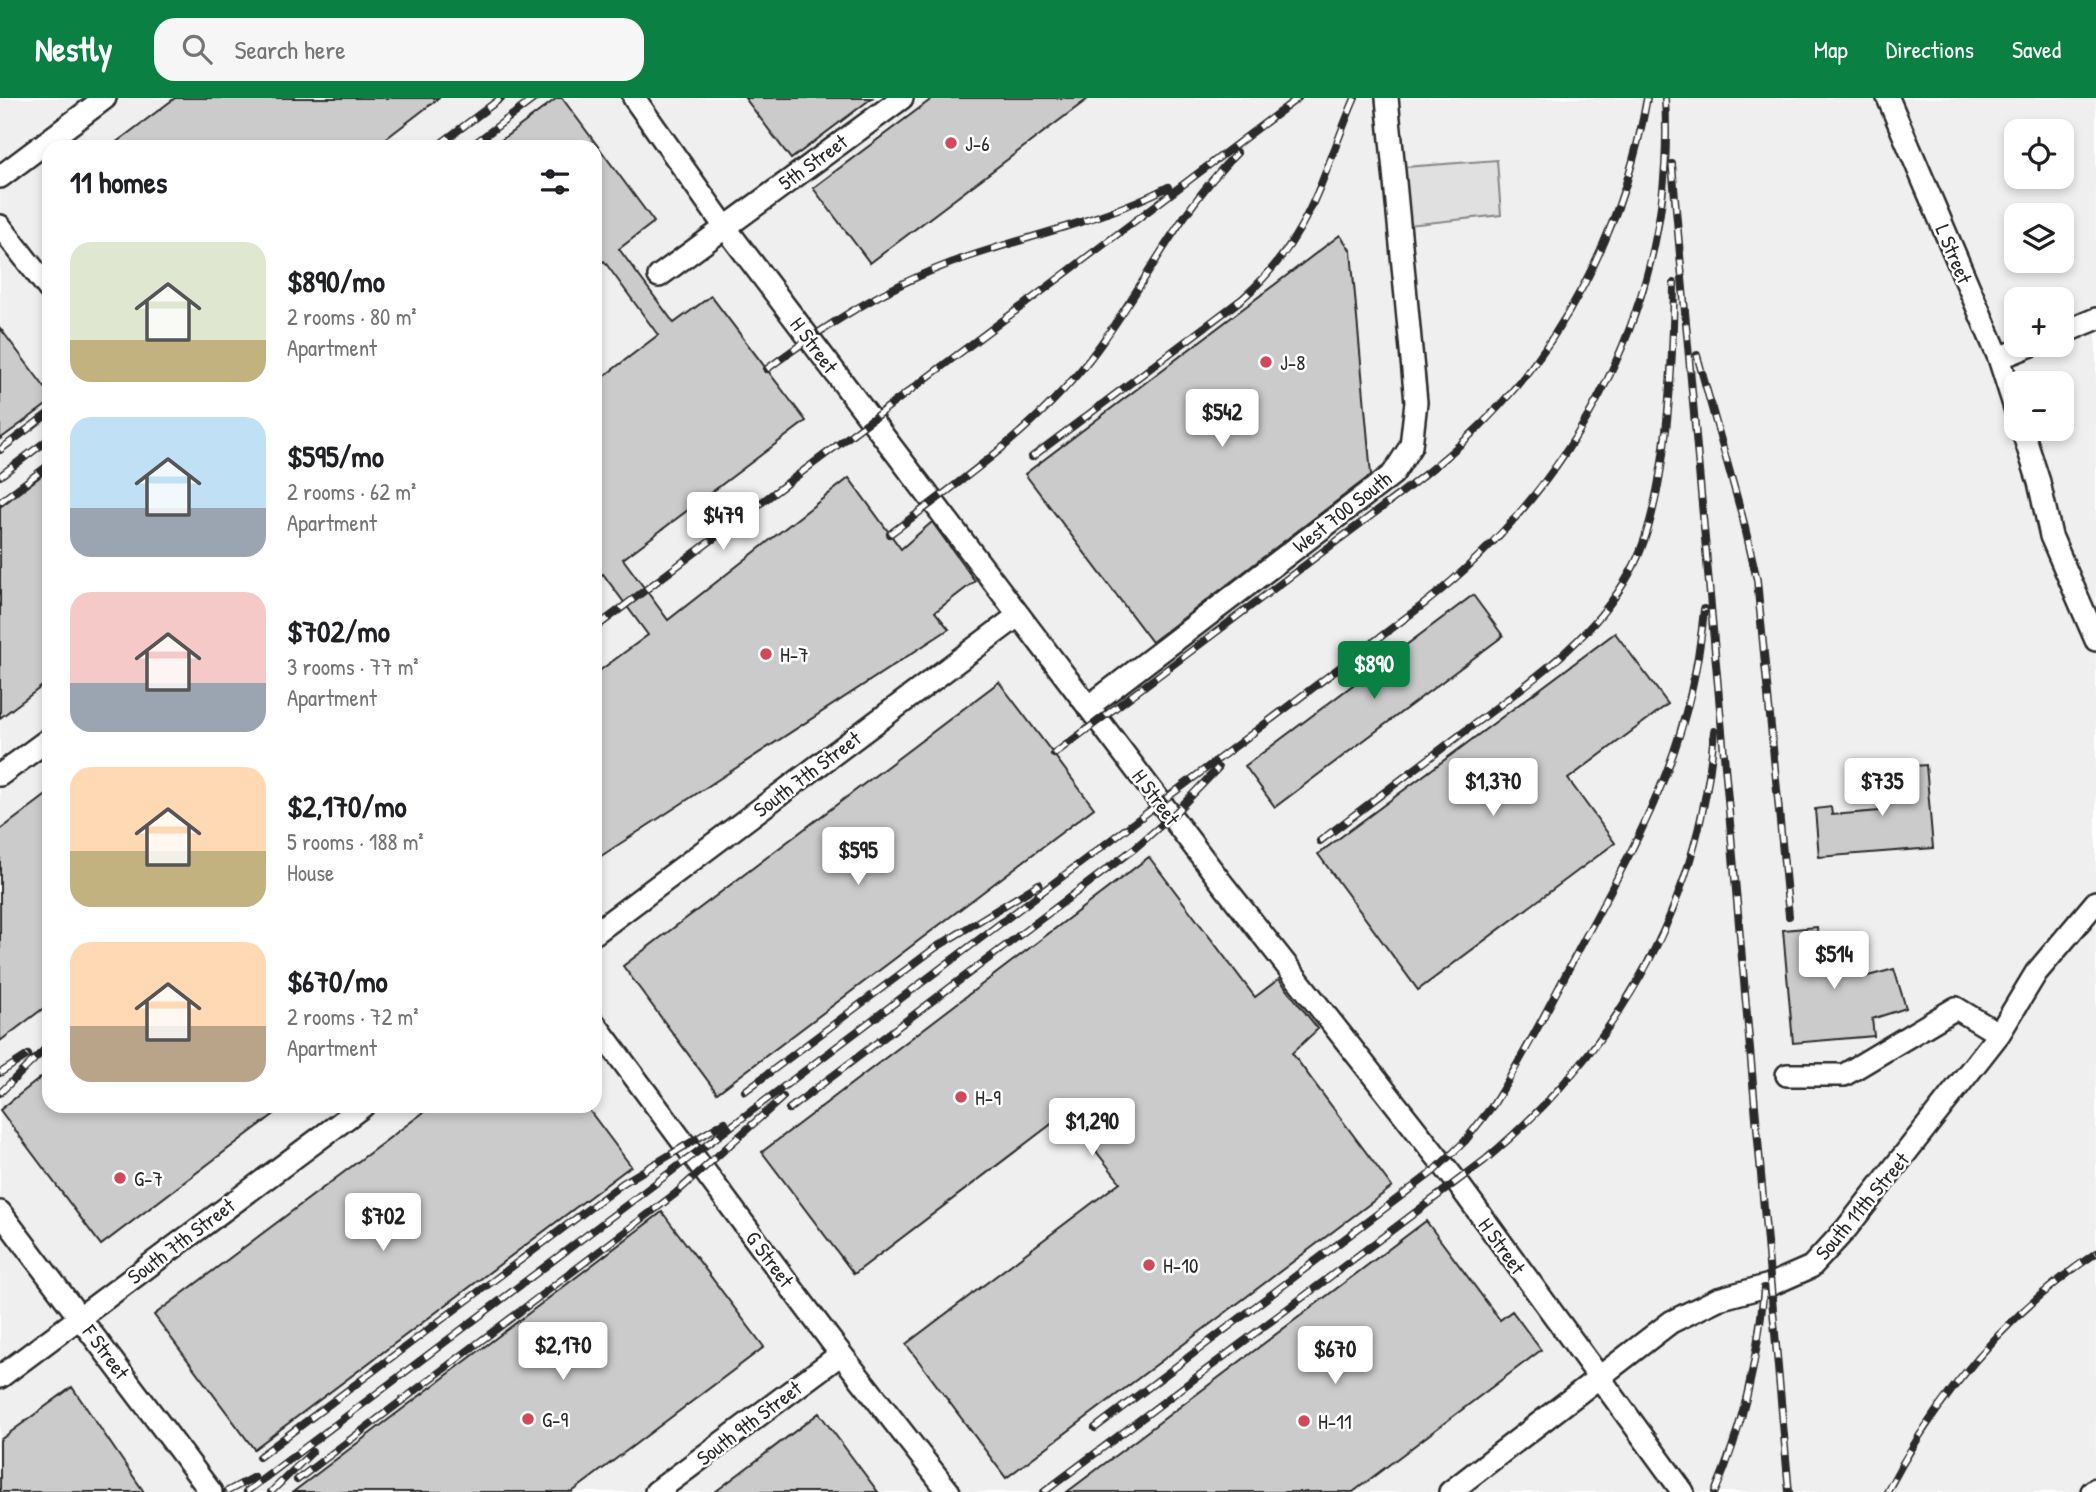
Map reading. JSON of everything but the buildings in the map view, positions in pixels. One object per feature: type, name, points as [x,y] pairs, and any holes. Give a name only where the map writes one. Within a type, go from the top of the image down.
[{"type":"lane","points":[[49,140],[105,98]]},
{"type":"lane","name":"H Street","points":[[634,98],[725,227],[1088,707],[1456,1181],[1599,1381],[1683,1492]]},
{"type":"lane","name":"5th Street","points":[[659,276],[902,98]]},
{"type":"lane","name":"West 700 South","points":[[1088,707],[1392,474],[1411,446],[1416,401],[1387,98]]},
{"type":"lane","name":"L Street","points":[[1888,98],[2004,374]]},
{"type":"lane","points":[[0,177],[42,145]]},
{"type":"lane","points":[[0,226],[42,280]]},
{"type":"lane","points":[[2074,328],[2096,319]]},
{"type":"lane","points":[[1999,359],[2004,357]]},
{"type":"lane","points":[[2025,441],[2051,536],[2096,640]]},
{"type":"lane","name":"South 7th Street","points":[[602,928],[1019,615]]},
{"type":"lane","points":[[0,775],[42,743]]},
{"type":"lane","name":"South 11th Street","points":[[1450,1492],[1599,1381],[1671,1322],[1718,1299],[1770,1285],[1811,1267],[1846,1229],[1999,1034],[2036,973],[2096,902]]},
{"type":"lane","points":[[1787,1075],[1844,1075],[1956,1008],[1999,1034]]},
{"type":"lane","name":"G Street","points":[[602,1033],[841,1354],[949,1492]]},
{"type":"lane","name":"South 7th Street","points":[[0,1377],[354,1113]]},
{"type":"lane","name":"F Street","points":[[0,1212],[211,1492]]},
{"type":"lane","name":"South 9th Street","points":[[656,1492],[841,1354]]},
{"type":"lane","points":[[2092,1492],[2096,1489]]},
{"type":"shaded area","points":[[0,98],[2096,98],[2096,1492],[0,1492]]},
{"type":"shaded area","points":[[1497,160],[1501,215],[1409,225],[1405,167]]},
{"type":"railway","points":[[445,140],[501,98]]},
{"type":"railway","points":[[479,140],[535,98]]},
{"type":"railway","points":[[602,623],[1298,98]]},
{"type":"railway","points":[[1032,457],[1242,299],[1266,276],[1284,253],[1312,206],[1355,98]]},
{"type":"railway","points":[[1054,754],[1405,490],[1444,459],[1498,407],[1530,369],[1559,328],[1584,285],[1605,241],[1622,194],[1637,147],[1647,98]]},
{"type":"railway","points":[[246,1492],[1424,604],[1479,555],[1529,502],[1572,443],[1607,380],[1635,314],[1654,244],[1664,172],[1665,98]]},
{"type":"railway","points":[[890,534],[996,453],[1068,385],[1108,334],[1195,202],[1237,153]]},
{"type":"railway","points":[[1672,164],[1789,1492]]},
{"type":"railway","points":[[767,369],[855,309],[926,273],[978,253],[1115,210],[1168,187]]},
{"type":"railway","points":[[1320,841],[1540,674],[1581,637],[1616,595],[1631,571],[1643,543],[1661,471],[1670,391],[1674,283]]},
{"type":"railway","points":[[1697,355],[1743,519],[1757,580],[1789,916]]},
{"type":"railway","points":[[0,450],[42,418]]},
{"type":"railway","points":[[0,476],[42,444]]},
{"type":"railway","points":[[0,502],[42,470]]},
{"type":"railway","points":[[1095,1428],[1434,1171],[1465,1141],[1493,1105],[1527,1048],[1643,827],[1676,746],[1688,704],[1698,658],[1704,609]]},
{"type":"railway","points":[[1044,1492],[1485,1160],[1533,1116],[1575,1070],[1613,1021],[1644,969],[1671,914],[1691,856],[1706,795],[1714,731]]},
{"type":"railway","points":[[789,1109],[1135,848],[1174,814],[1218,768]]},
{"type":"railway","points":[[745,1091],[935,948],[1039,884]]},
{"type":"railway","points":[[0,1093],[42,1052]]},
{"type":"railway","points":[[0,1073],[28,1055]]},
{"type":"railway","points":[[297,1480],[675,1194],[783,1097]]},
{"type":"railway","points":[[259,1457],[623,1183],[725,1122]]},
{"type":"railway","points":[[1887,1492],[1928,1423],[1977,1359],[2032,1303],[2096,1253]]},
{"type":"railway","points":[[1715,1492],[1734,1443],[1748,1392],[1764,1288]]},
{"type":"railway","points":[[271,1492],[312,1452]]},
{"type":"railway","points":[[226,1492],[254,1477]]},
{"type":"place","name":"J-6","points":[[951,143]]},
{"type":"place","name":"J-8","points":[[1266,362]]},
{"type":"place","name":"H-7","points":[[766,654]]},
{"type":"place","name":"H-9","points":[[961,1097]]},
{"type":"place","name":"G-7","points":[[120,1178]]},
{"type":"place","name":"H-10","points":[[1149,1265]]},
{"type":"place","name":"G-9","points":[[528,1419]]},
{"type":"place","name":"H-11","points":[[1304,1421]]}]
